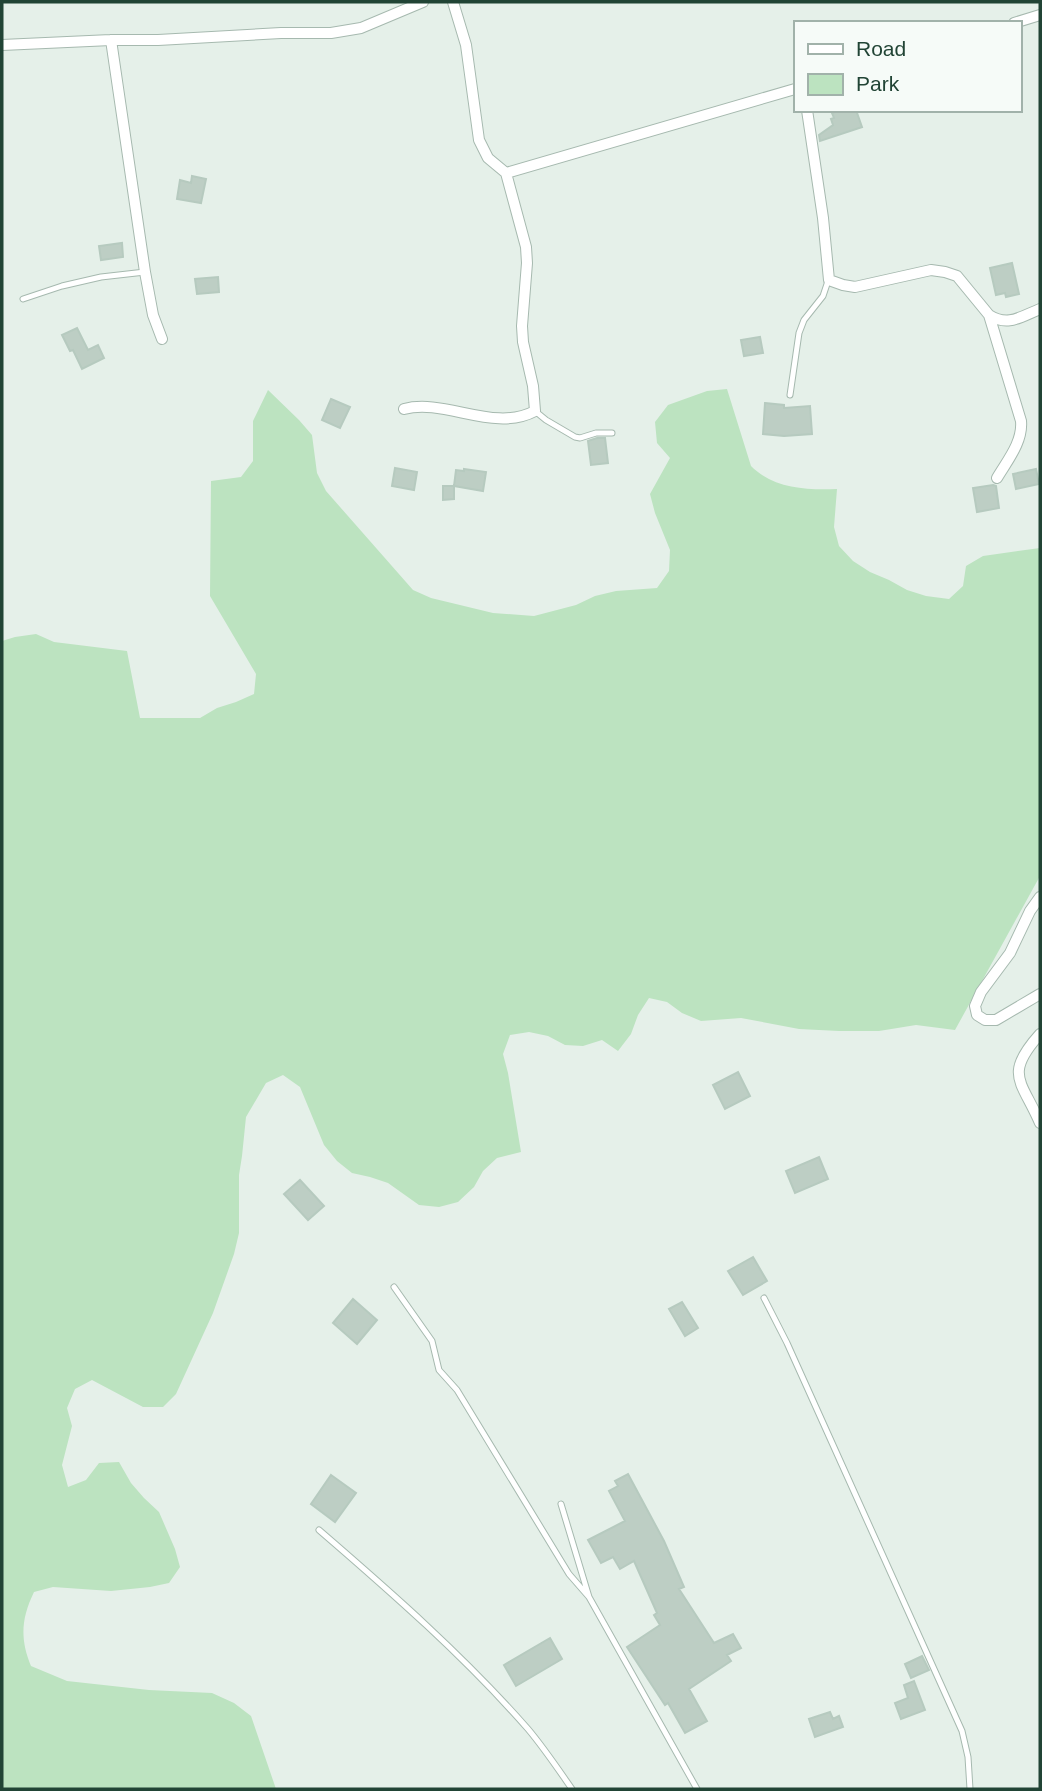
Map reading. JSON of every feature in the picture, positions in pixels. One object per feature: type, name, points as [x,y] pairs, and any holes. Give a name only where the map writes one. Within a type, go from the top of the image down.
[{"type":"street","points":[[2,45],[331,33],[360,27],[423,2]]},
{"type":"street","points":[[404,409],[433,408],[501,418],[528,415],[535,411],[522,326],[526,247],[506,173],[488,158],[479,140],[467,45],[453,2]]},
{"type":"street","points":[[1020,21],[1040,15]]},
{"type":"street","points":[[111,40],[145,272],[153,314],[162,339]]},
{"type":"street","points":[[506,173],[794,89]]},
{"type":"street","points":[[807,112],[829,280],[856,287],[931,270],[957,276],[989,315],[998,321],[1009,322],[1040,309]]},
{"type":"street","points":[[989,315],[1022,431],[997,478]]},
{"type":"street","points":[[1040,897],[1030,911],[1010,953],[981,992],[975,1006],[977,1015],[985,1020],[996,1020],[1040,994]]},
{"type":"street","points":[[1040,1034],[1020,1060],[1018,1073],[1021,1086],[1040,1123]]},
{"type":"lane","points":[[23,299],[101,277],[145,272]]},
{"type":"lane","points":[[790,395],[799,333],[804,320],[823,296],[829,280]]},
{"type":"lane","points":[[535,411],[575,437],[612,433]]},
{"type":"lane","points":[[394,1287],[432,1341],[439,1370],[457,1391],[569,1574],[589,1597],[697,1789]]},
{"type":"lane","points":[[764,1297],[962,1731],[968,1757],[970,1789]]},
{"type":"lane","points":[[561,1504],[589,1597]]},
{"type":"lane","points":[[319,1530],[401,1600],[483,1680],[530,1732],[572,1789]]},
{"type":"green space","points":[[727,389],[751,466],[780,484],[837,489],[834,527],[839,546],[853,561],[870,572],[907,590],[949,599],[963,586],[966,566],[983,556],[1040,548],[1040,876],[955,1030],[916,1025],[879,1031],[839,1031],[799,1029],[741,1018],[701,1021],[682,1013],[667,1002],[649,998],[638,1015],[631,1034],[618,1051],[602,1040],[583,1046],[565,1045],[548,1036],[529,1032],[510,1035],[503,1054],[521,1152],[497,1158],[458,1202],[439,1207],[419,1205],[388,1183],[352,1173],[337,1161],[324,1145],[300,1087],[283,1075],[266,1083],[246,1117],[239,1175],[239,1233],[234,1254],[213,1313],[176,1394],[163,1407],[143,1407],[92,1380],[75,1389],[67,1408],[72,1426],[62,1465],[68,1487],[86,1480],[99,1463],[119,1462],[131,1483],[159,1512],[180,1567],[169,1583],[150,1587],[111,1591],[53,1587],[34,1592],[24,1620],[24,1638],[31,1666],[67,1681],[149,1690],[212,1693],[234,1703],[251,1716],[276,1789],[2,1789],[2,641],[36,634],[54,642],[127,651],[140,718],[200,718],[217,708],[254,694],[256,674],[210,596],[211,481],[241,477],[253,461],[253,421],[268,390],[312,435],[317,473],[326,491],[413,590],[431,598],[493,613],[534,616],[616,591],[657,588],[669,571],[670,550],[650,494],[670,458],[657,443],[655,422],[668,405],[707,391]]},
{"type":"building","points":[[857,112],[862,127],[820,141],[819,135],[833,125],[832,113]]},
{"type":"building","points":[[192,176],[206,179],[201,203],[177,199],[180,180],[191,183]]},
{"type":"building","points":[[122,243],[123,257],[101,260],[99,246]]},
{"type":"building","points":[[1012,263],[1019,294],[1006,297],[1005,293],[996,295],[990,268]]},
{"type":"building","points":[[218,277],[219,292],[197,294],[195,279]]},
{"type":"building","points":[[77,328],[88,350],[98,345],[104,358],[82,369],[62,335]]},
{"type":"building","points":[[760,337],[763,353],[744,356],[741,340]]},
{"type":"building","points":[[331,399],[350,407],[340,428],[322,420]]},
{"type":"building","points":[[765,403],[784,405],[784,408],[810,406],[812,434],[763,434]]},
{"type":"building","points":[[605,438],[608,463],[591,465],[588,441]]},
{"type":"building","points":[[395,468],[417,472],[414,490],[392,486]]},
{"type":"building","points":[[1036,469],[1039,484],[1016,489],[1013,474]]},
{"type":"building","points":[[456,470],[486,472],[483,491],[454,486]]},
{"type":"building","points":[[443,486],[454,486],[454,499],[443,500]]},
{"type":"building","points":[[996,486],[999,508],[977,512],[973,488]]},
{"type":"building","points":[[738,1072],[750,1096],[725,1109],[713,1085]]},
{"type":"building","points":[[819,1157],[828,1179],[795,1193],[786,1171]]},
{"type":"building","points":[[300,1180],[324,1206],[308,1220],[284,1194]]},
{"type":"building","points":[[753,1257],[767,1281],[743,1295],[728,1271]]},
{"type":"building","points":[[353,1299],[377,1320],[357,1344],[333,1323]]},
{"type":"building","points":[[682,1302],[698,1328],[685,1336],[669,1309]]},
{"type":"building","points":[[628,1474],[664,1541],[684,1587],[679,1589],[714,1643],[733,1634],[741,1648],[727,1655],[731,1661],[689,1689],[707,1721],[685,1733],[668,1703],[665,1705],[627,1647],[660,1625],[634,1561],[620,1569],[613,1557],[601,1563],[588,1540],[625,1521],[609,1491],[618,1486],[615,1481]]},
{"type":"building","points":[[331,1475],[356,1493],[335,1522],[311,1504]]},
{"type":"building","points":[[550,1638],[562,1659],[516,1686],[504,1665]]},
{"type":"building","points":[[922,1656],[929,1670],[911,1678],[905,1664]]},
{"type":"building","points":[[914,1681],[925,1710],[901,1719],[895,1703],[908,1698],[904,1685]]},
{"type":"building","points":[[830,1712],[833,1719],[839,1716],[843,1727],[815,1737],[809,1719]]}]
